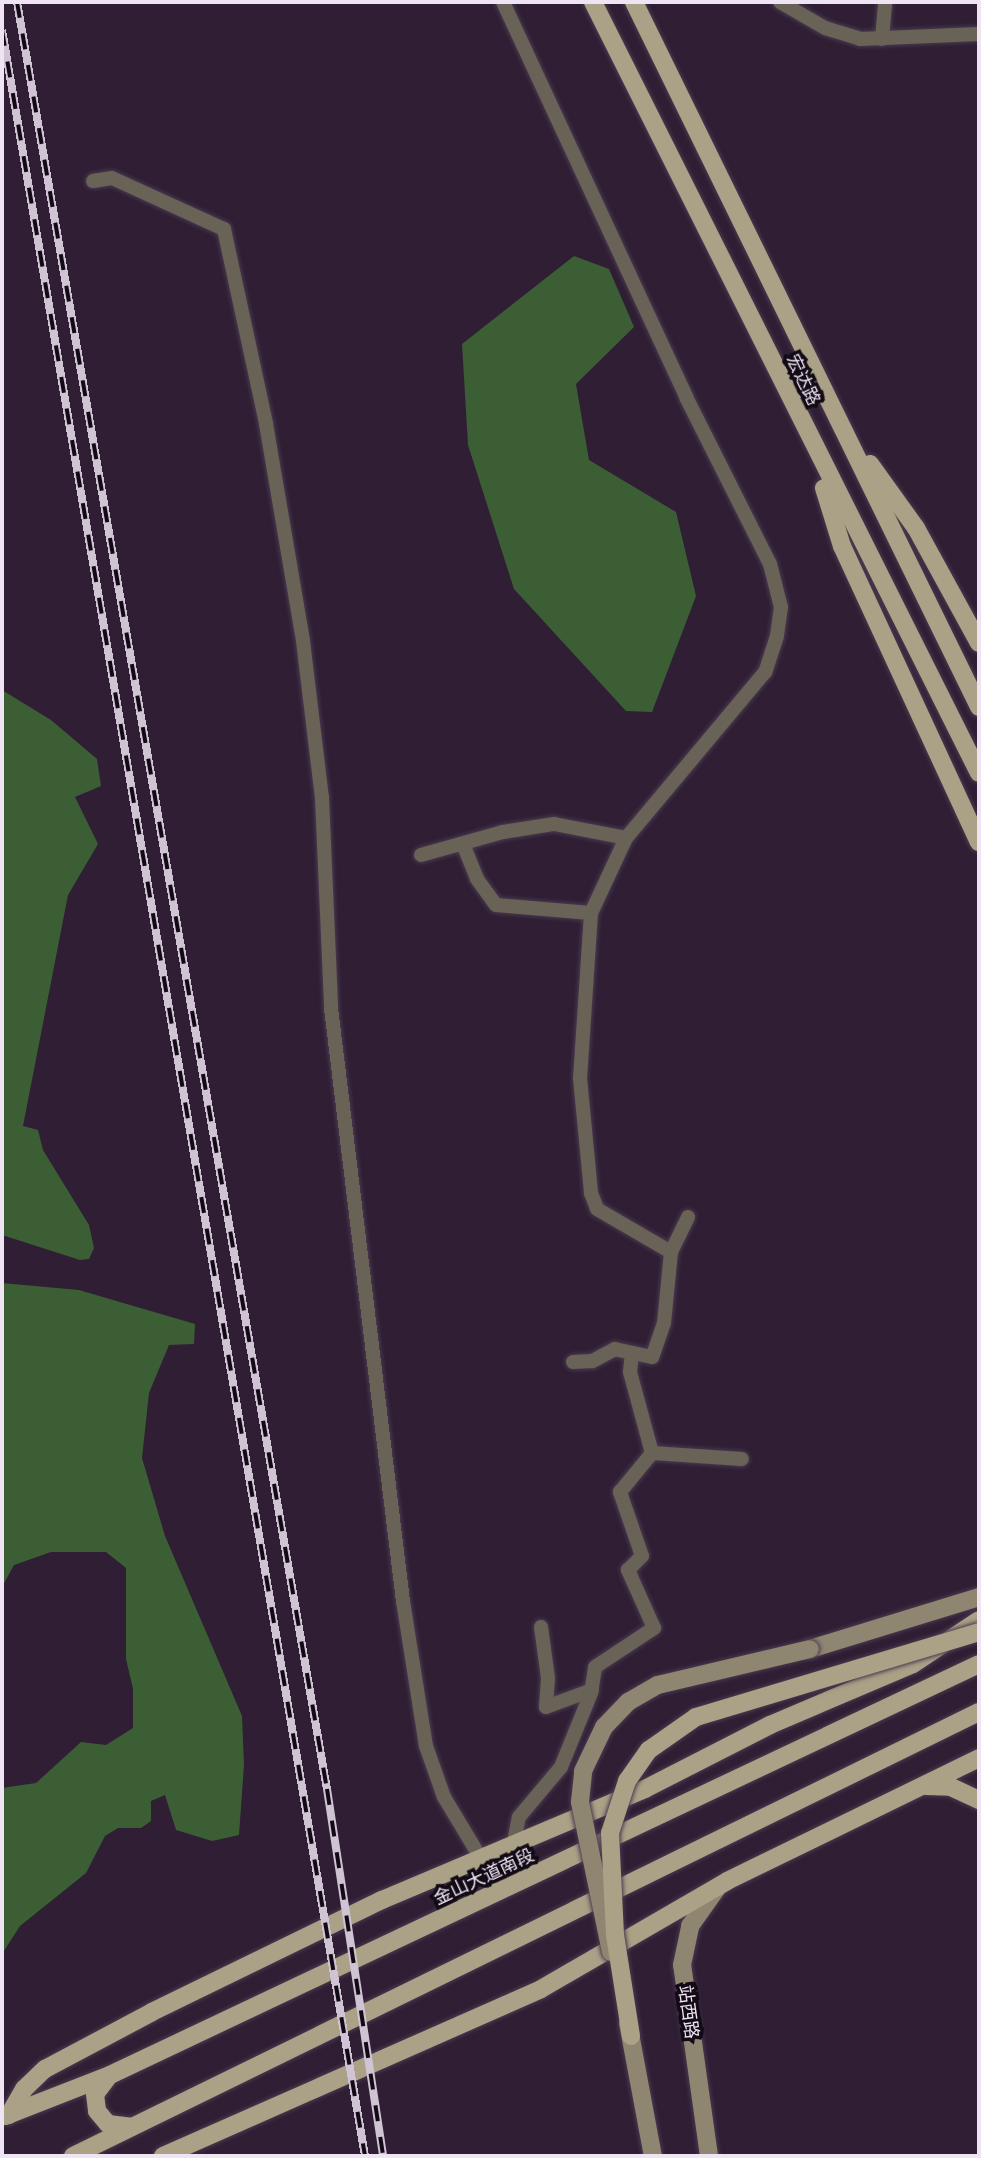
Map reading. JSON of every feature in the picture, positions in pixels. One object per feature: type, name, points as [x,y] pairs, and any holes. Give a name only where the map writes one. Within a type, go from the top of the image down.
[{"type":"main road","name":"宏达路","points":[[593,2],[806,435],[979,774]]},
{"type":"main road","name":"宏达路","points":[[639,3],[979,707]]},
{"type":"main road","points":[[840,421],[916,528],[979,643]]},
{"type":"main road","points":[[806,435],[842,545],[979,842]]},
{"type":"main road","points":[[5,2116],[24,2089],[65,2057],[358,1912],[514,1842],[645,1789],[771,1725],[913,1664],[979,1620]]},
{"type":"main road","points":[[631,2036],[615,1935],[610,1833],[627,1781],[649,1750],[696,1717],[979,1632]]},
{"type":"main road","name":"金山大道南段","points":[[5,2116],[110,2075],[979,1664]]},
{"type":"main road","points":[[73,2156],[979,1712]]},
{"type":"main road","points":[[163,2156],[249,2122],[541,1989],[727,1881],[979,1758]]},
{"type":"main road","points":[[916,1788],[951,1787],[979,1800]]},
{"type":"main road","points":[[110,2075],[96,2094],[97,2110],[108,2124],[133,2127]]},
{"type":"street","points":[[503,2],[686,397],[770,564],[780,607],[777,636],[765,672],[626,838],[591,913],[580,1078],[591,1193],[597,1209],[671,1252]]},
{"type":"street","points":[[780,2],[825,28],[860,39],[979,34]]},
{"type":"street","points":[[882,39],[885,2]]},
{"type":"street","points":[[93,181],[112,178],[225,229],[265,424],[303,640],[322,798],[331,1009],[410,1641],[426,1746],[444,1797],[480,1857]]},
{"type":"street","points":[[421,855],[503,832],[554,824],[626,838]]},
{"type":"street","points":[[463,844],[477,879],[496,905],[591,913]]},
{"type":"street","points":[[573,1362],[592,1361],[615,1349],[652,1357],[664,1323],[671,1252],[688,1217]]},
{"type":"street","points":[[632,1353],[629,1372],[652,1453]]},
{"type":"street","points":[[652,1453],[742,1460]]},
{"type":"street","points":[[514,1842],[519,1817],[561,1767],[592,1690],[595,1667],[654,1628],[628,1570],[642,1556],[620,1492],[652,1453]]},
{"type":"street","points":[[653,2156],[631,2036],[581,1818],[581,1787],[591,1749],[615,1714],[658,1685],[810,1649],[979,1597]]},
{"type":"street","points":[[541,1628],[548,1678],[547,1707],[592,1690]]},
{"type":"street","name":"站西路","points":[[709,2156],[682,1965],[697,1913],[727,1881]]},
{"type":"green space","points":[[574,256],[609,269],[634,327],[576,384],[589,460],[676,512],[696,596],[652,712],[626,711],[514,589],[468,445],[462,344]]},
{"type":"green space","points":[[2,690],[51,720],[97,759],[101,786],[75,797],[98,844],[68,895],[23,1126],[38,1130],[43,1150],[89,1225],[94,1248],[89,1259],[80,1260],[2,1235]]},
{"type":"green space","points":[[2,1283],[79,1290],[195,1324],[194,1344],[169,1345],[149,1393],[142,1458],[165,1536],[242,1716],[244,1765],[239,1835],[212,1841],[176,1830],[165,1795],[151,1801],[151,1821],[141,1828],[118,1828],[105,1836],[86,1873],[20,1926],[2,1954],[2,1788],[36,1783],[81,1742],[106,1745],[133,1728],[133,1689],[126,1659],[126,1568],[106,1552],[51,1552],[14,1565],[2,1587]]},
{"type":"railway","points":[[17,2],[327,1789],[383,2156]]},
{"type":"railway","points":[[2,30],[365,2156]]}]
